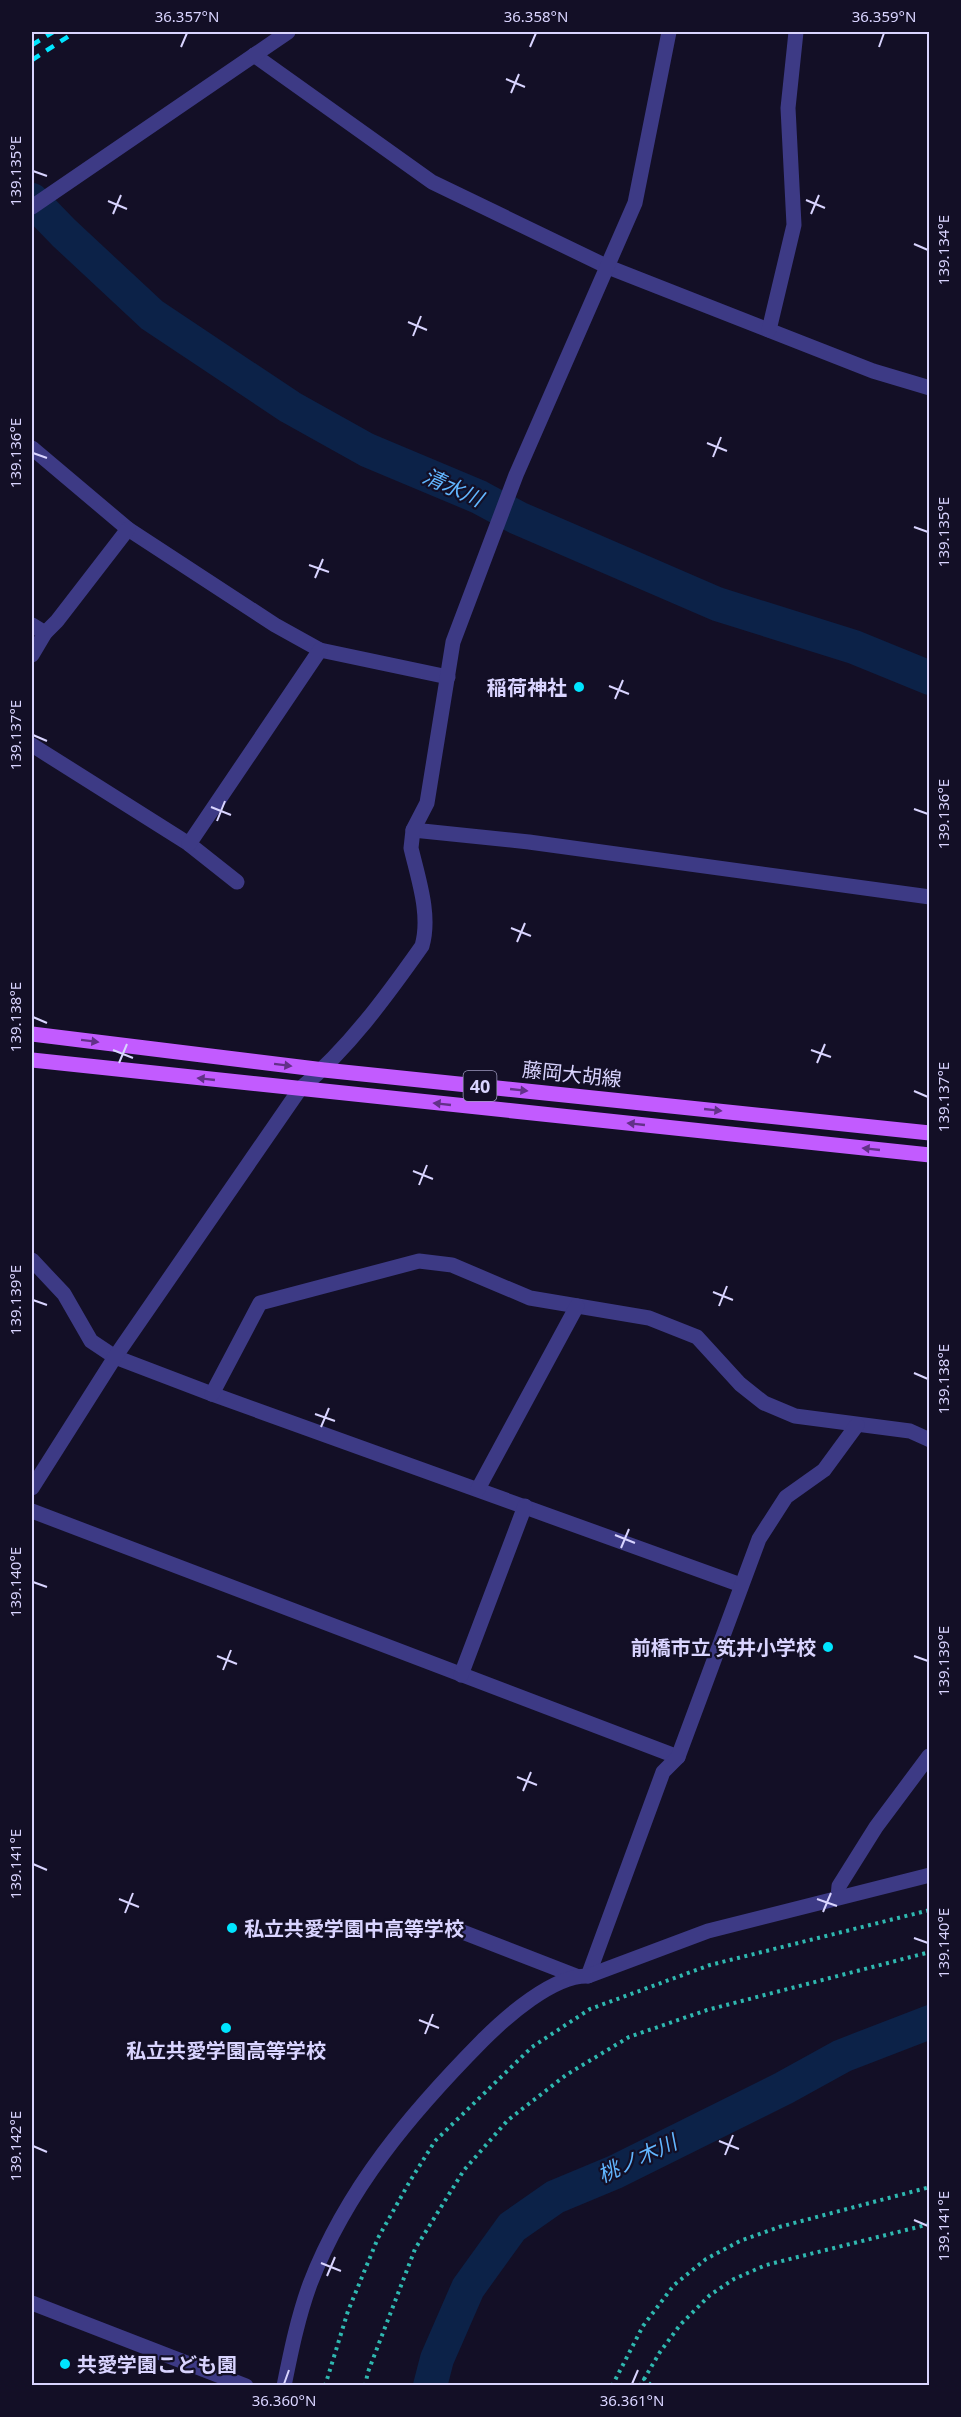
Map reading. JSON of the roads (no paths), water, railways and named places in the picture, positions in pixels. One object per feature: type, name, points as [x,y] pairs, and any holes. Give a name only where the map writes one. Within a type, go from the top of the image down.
[{"type":"main road","name":"藤岡大胡線","points":[[32,1034],[324,1070],[930,1133]]},
{"type":"main road","name":"40","points":[[32,1060],[930,1155]]},
{"type":"street","points":[[32,207],[288,32]]},
{"type":"street","points":[[32,1488],[115,1357],[300,1089],[324,1070],[422,946],[425,927],[423,907],[411,848],[413,830],[427,803],[453,642],[516,475],[635,203],[669,32]]},
{"type":"street","points":[[769,330],[794,225],[788,108],[796,32]]},
{"type":"street","points":[[254,55],[432,183],[608,267],[873,371],[930,388]]},
{"type":"street","points":[[32,448],[128,529],[275,625],[320,650],[448,677]]},
{"type":"street","points":[[32,655],[38,629],[57,621],[128,529]]},
{"type":"street","points":[[189,844],[320,650]]},
{"type":"street","points":[[32,745],[189,844],[237,882]]},
{"type":"street","points":[[413,830],[529,842],[930,897]]},
{"type":"street","points":[[32,1260],[37,1277],[64,1294],[91,1341],[115,1357],[741,1585]]},
{"type":"street","points":[[212,1394],[260,1303],[419,1261],[452,1265],[530,1298],[649,1318],[697,1337],[740,1384],[764,1403],[795,1416],[910,1431],[930,1440]]},
{"type":"street","points":[[478,1489],[577,1306]]},
{"type":"street","points":[[582,1976],[663,1772],[678,1757],[759,1539],[786,1497],[824,1470],[857,1425]]},
{"type":"street","points":[[461,1675],[525,1506]]},
{"type":"street","points":[[32,1511],[678,1757]]},
{"type":"street","points":[[838,1897],[839,1886],[876,1827],[929,1756]]},
{"type":"street","points":[[284,2385],[300,2314],[311,2283],[328,2245],[371,2168],[394,2136],[433,2092],[495,2029],[541,1994],[582,1976],[708,1931],[930,1875]]},
{"type":"street","points":[[460,1931],[582,1976]]},
{"type":"street","points":[[32,2303],[246,2385]]},
{"type":"waterway","name":"清水川","points":[[32,200],[152,315],[290,407],[367,450],[479,497],[518,518],[717,604],[854,647],[930,678]]},
{"type":"waterway","name":"桃ノ木川","points":[[430,2386],[437,2359],[468,2288],[512,2227],[555,2197],[615,2172],[784,2088],[842,2056],[930,2022]]},
{"type":"railway","points":[[32,45],[53,32]]},
{"type":"railway","points":[[32,60],[75,32]]},
{"type":"place","name":"稲荷神社","points":[[579,687]]},
{"type":"place","name":"前橋市立 笂井小学校","points":[[828,1647]]},
{"type":"place","name":"私立共愛学園中高等学校","points":[[232,1928]]},
{"type":"place","name":"私立共愛学園高等学校","points":[[226,2028]]},
{"type":"place","name":"共愛学園こども園","points":[[65,2364]]}]
